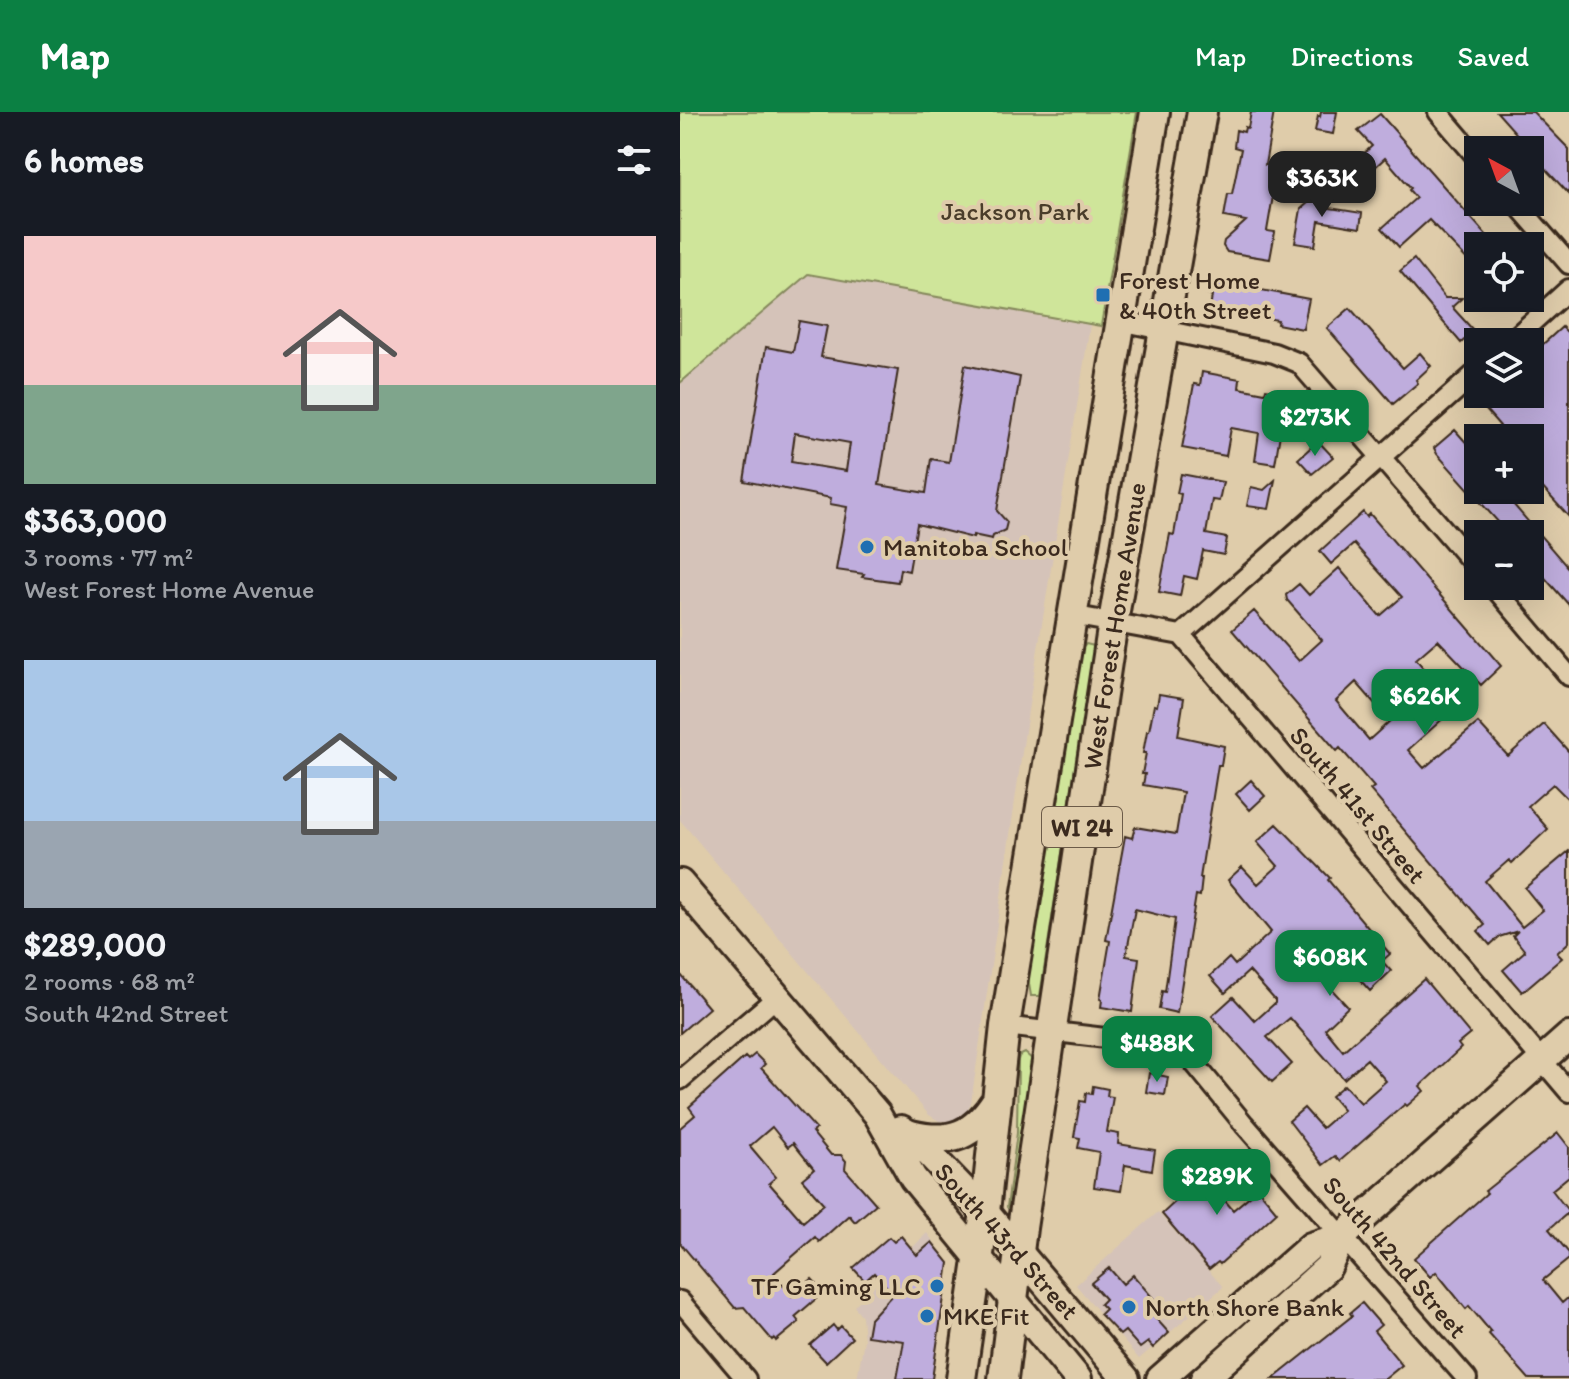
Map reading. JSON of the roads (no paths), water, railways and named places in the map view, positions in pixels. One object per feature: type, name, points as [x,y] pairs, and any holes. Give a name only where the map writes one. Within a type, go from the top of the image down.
[{"type":"main road","name":"West Forest Home Avenue","points":[[961,1379],[985,1212],[1005,1026],[1155,112]]},
{"type":"main road","name":"West Forest Home Avenue","points":[[1003,1379],[1051,1031],[1113,622],[1202,112]]},
{"type":"main road","name":"South 43rd Street","points":[[680,883],[877,1114],[913,1178],[1078,1379]]},
{"type":"main road","points":[[1204,1379],[1328,1267],[1343,1236],[1569,1036]]},
{"type":"main road","points":[[911,1135],[929,1140],[959,1136],[985,1117],[996,1101]]},
{"type":"main road","name":"South 43rd Street","points":[[877,1114],[911,1135],[985,1212],[1126,1379]]},
{"type":"main road","points":[[1160,1379],[1311,1246],[1343,1236]]},
{"type":"street","points":[[1438,112],[1464,143]]},
{"type":"street","points":[[1527,216],[1569,264]]},
{"type":"street","points":[[1526,328],[1569,289]]},
{"type":"street","points":[[1120,321],[1274,353],[1299,363],[1464,553]]},
{"type":"street","points":[[1071,615],[1181,635],[1464,383]]},
{"type":"street","points":[[1505,600],[1569,676]]},
{"type":"street","name":"South 41st Street","points":[[1181,635],[1569,1092]]},
{"type":"street","points":[[680,1080],[777,997]]},
{"type":"street","name":"South 42nd Street","points":[[1005,1026],[1181,1047],[1467,1379]]},
{"type":"street","points":[[680,1301],[746,1379]]},
{"type":"place","name":"Forest Home & 40th Street","points":[[1103,295]]},
{"type":"place","name":"Manitoba School","points":[[867,547]]},
{"type":"place","name":"TF Gaming LLC","points":[[937,1286]]},
{"type":"place","name":"North Shore Bank","points":[[1129,1307]]},
{"type":"place","name":"MKE Fit","points":[[927,1316]]},
{"type":"park label","name":"Jackson Park","points":[[1015,211]]}]
